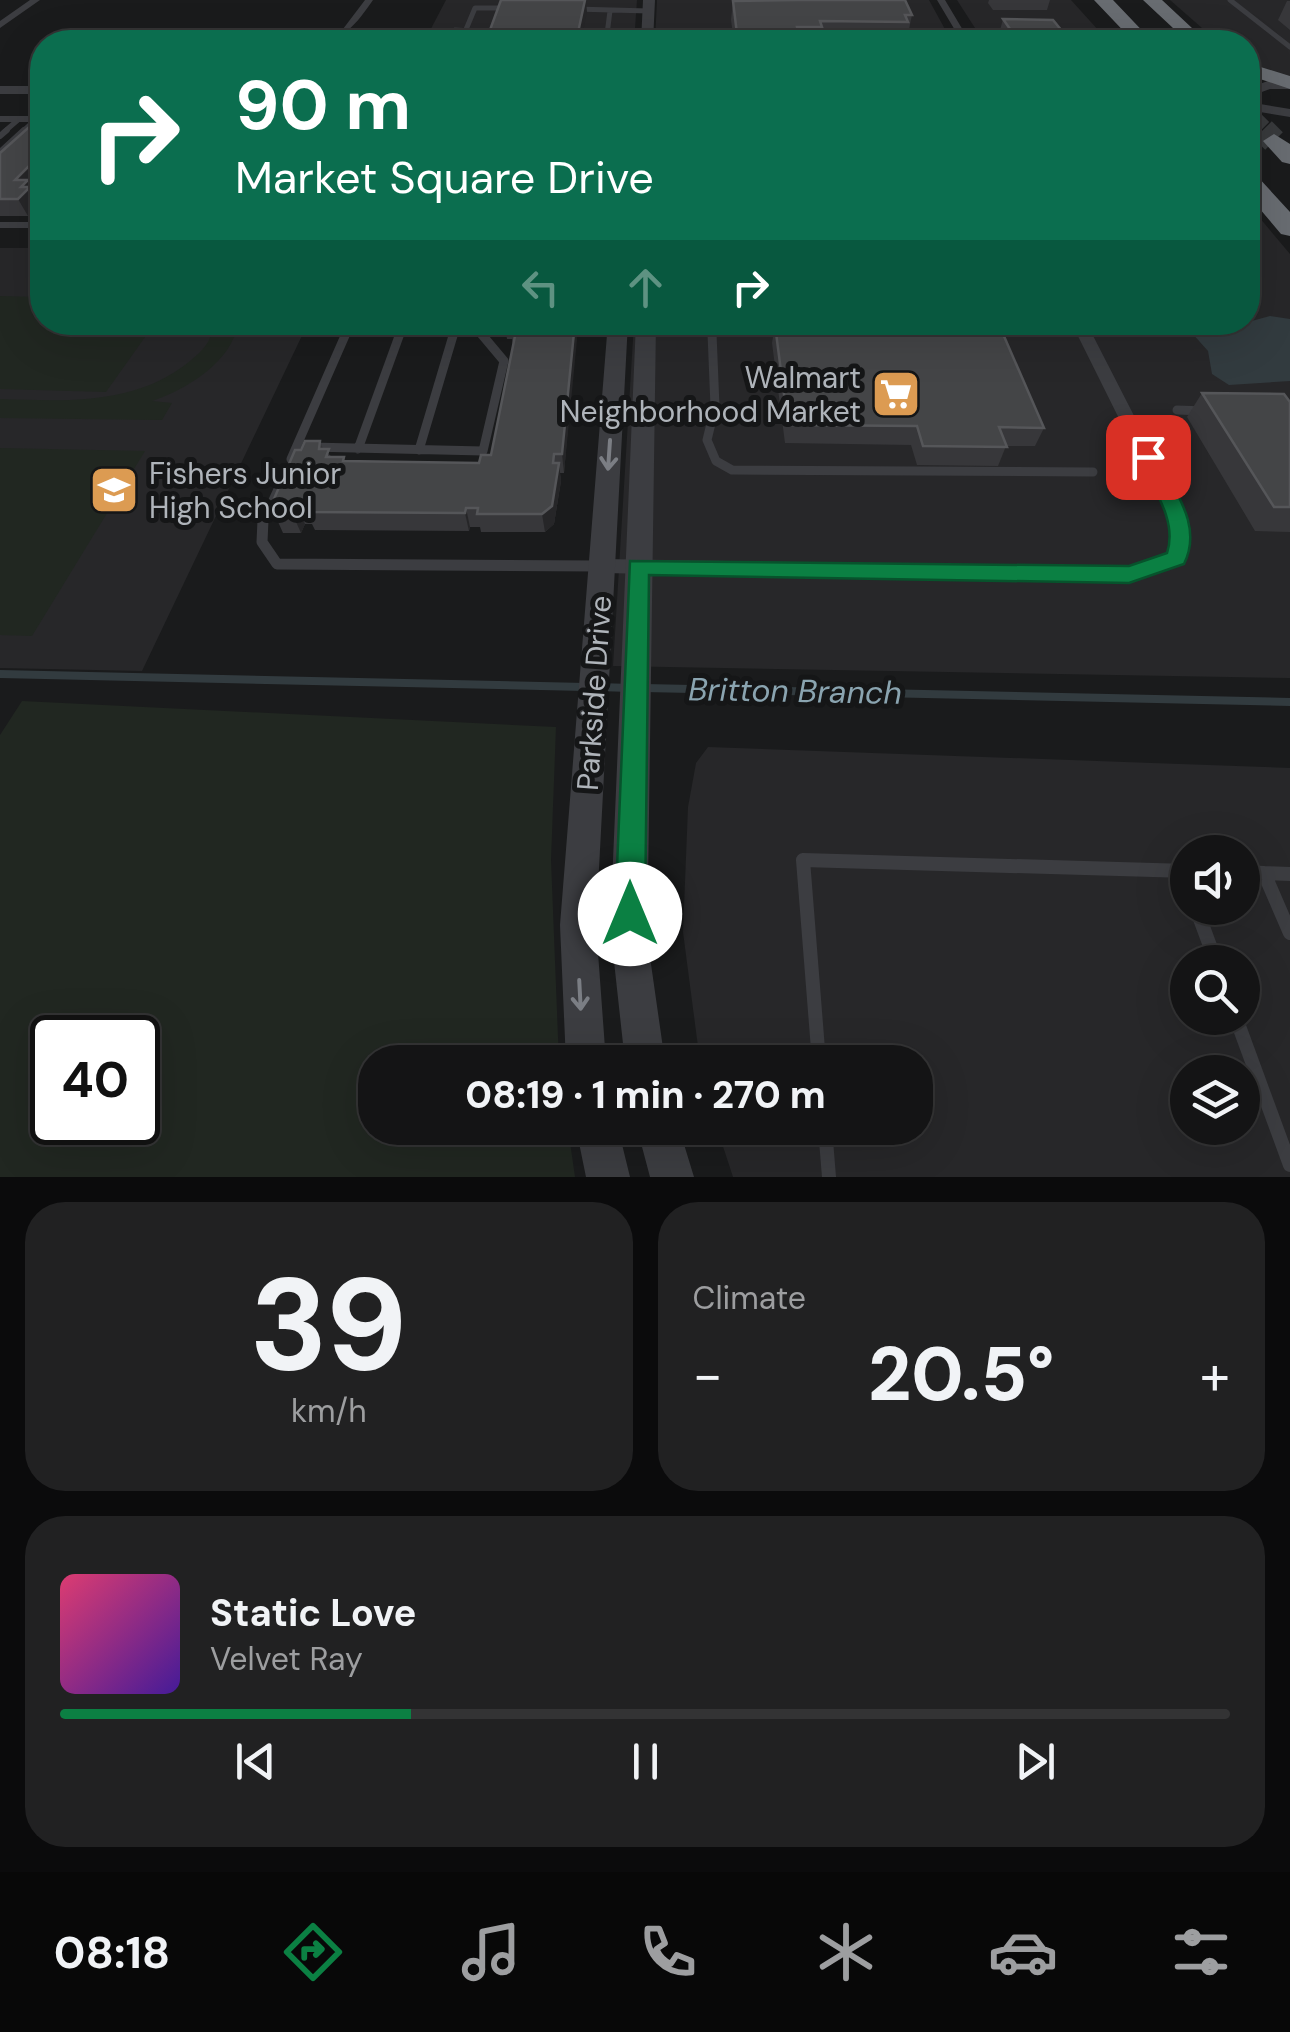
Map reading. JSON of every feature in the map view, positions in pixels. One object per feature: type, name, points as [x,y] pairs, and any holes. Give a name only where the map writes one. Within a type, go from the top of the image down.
[{"type":"highway","points":[[1081,0],[1107,30]]},
{"type":"highway","points":[[1103,0],[1132,30]]},
{"type":"highway","points":[[1130,0],[1161,30]]},
{"type":"highway","points":[[1152,0],[1185,30]]},
{"type":"highway","points":[[1260,73],[1290,84]]},
{"type":"highway","points":[[1260,175],[1290,194]]},
{"type":"highway","points":[[1260,182],[1290,228]]},
{"type":"street","points":[[0,25],[36,0]]},
{"type":"street","points":[[346,30],[369,0]]},
{"type":"street","points":[[940,0],[959,30]]},
{"type":"street","points":[[1260,93],[1268,85],[1290,84]]},
{"type":"street","points":[[0,90],[30,90]]},
{"type":"street","points":[[1260,105],[1290,113]]},
{"type":"street","points":[[0,119],[30,119]]},
{"type":"street","name":"Parkside Drive","points":[[585,1045],[578,924],[617,335]]},
{"type":"street","name":"Parkside Drive","points":[[642,1045],[630,943],[646,335]]},
{"type":"street","points":[[602,566],[1129,574],[1176,558],[1181,525],[1085,335]]},
{"type":"street","points":[[601,1145],[608,1177]]},
{"type":"street","points":[[663,1145],[672,1177]]},
{"type":"lane","points":[[1230,0],[1290,47]]},
{"type":"lane","points":[[575,9],[610,11],[649,6]]},
{"type":"lane","points":[[466,30],[475,8],[515,8]]},
{"type":"lane","points":[[608,30],[610,11]]},
{"type":"lane","points":[[0,136],[19,119]]},
{"type":"lane","points":[[0,152],[30,127]]},
{"type":"lane","points":[[0,225],[30,226]]},
{"type":"lane","points":[[347,335],[258,534],[261,550],[277,564],[602,566]]},
{"type":"lane","points":[[358,448],[399,335]]},
{"type":"lane","points":[[419,450],[453,335]]},
{"type":"lane","points":[[297,447],[482,451],[504,361],[482,335]]},
{"type":"lane","points":[[712,335],[714,407],[706,440],[716,461],[732,470],[1093,472]]},
{"type":"lane","points":[[1176,410],[1211,411]]},
{"type":"lane","points":[[818,1045],[802,860],[1170,870]]},
{"type":"lane","points":[[1260,873],[1290,874]]},
{"type":"lane","points":[[1264,873],[1290,933]]},
{"type":"lane","points":[[1242,1035],[1290,1164]]},
{"type":"lane","points":[[826,1145],[829,1177]]},
{"type":"shaded area","points":[[446,0],[637,0],[635,30],[430,30]]},
{"type":"shaded area","points":[[657,0],[929,0],[945,30],[656,30]]},
{"type":"shaded area","points":[[957,0],[1071,0],[1098,30],[976,30]]},
{"type":"shaded area","points":[[1170,0],[1290,0],[1290,76],[1260,67],[1260,30],[1204,30]]},
{"type":"shaded area","points":[[1260,218],[1290,254],[1290,678],[613,666],[633,335],[1260,335]]},
{"type":"shaded area","name":"Fishers Junior High School","points":[[0,248],[30,248],[30,335],[302,335],[142,671],[0,668]]},
{"type":"shaded area","points":[[0,296],[30,297],[30,335],[146,335],[106,392],[0,389]]},
{"type":"shaded area","points":[[1260,319],[1290,319],[1290,381],[1229,385],[1212,374],[1208,351],[1194,335],[1260,335]]},
{"type":"shaded area","points":[[210,335],[235,335],[227,350],[206,372],[179,390],[152,401],[172,403],[162,420],[0,418],[0,399],[99,398],[146,386],[190,361]]},
{"type":"shaded area","points":[[0,448],[145,451],[32,636],[0,635]]},
{"type":"shaded area","points":[[22,701],[556,727],[551,860],[558,1045],[358,1045],[358,1145],[570,1145],[575,1177],[0,1177],[0,735]]},
{"type":"shaded area","points":[[708,747],[1290,768],[1290,1177],[733,1177],[723,1145],[933,1145],[933,1045],[698,1045],[683,932],[688,807],[696,763]]},
{"type":"building","points":[[501,0],[585,0],[579,30],[490,30]]},
{"type":"building","points":[[905,0],[912,15],[905,15],[908,22],[820,21],[822,27],[797,27],[798,30],[737,30],[733,1]]},
{"type":"building","points":[[1003,19],[1053,20],[1061,30],[1011,30]]},
{"type":"building","points":[[30,126],[30,165],[15,180],[28,180],[21,187],[30,187],[18,199],[0,199],[0,153]]},
{"type":"building","points":[[515,335],[574,335],[562,454],[554,454],[553,463],[559,463],[552,506],[542,514],[477,514],[478,508],[466,508],[465,513],[307,512],[308,506],[297,506],[293,515],[274,515],[278,506],[271,506],[295,450],[301,450],[305,441],[320,441],[319,449],[329,449],[326,457],[344,457],[343,461],[479,463],[481,455],[491,455]]},
{"type":"building","name":"Walmart Neighborhood Market","points":[[776,335],[1003,335],[1044,428],[999,427],[1007,447],[923,446],[917,426],[788,425]]},
{"type":"building","points":[[1202,393],[1284,394],[1290,402],[1290,507],[1274,507]]},
{"type":"waterway","name":"Britton Branch","points":[[0,674],[585,687]]},
{"type":"waterway","name":"Britton Branch","points":[[599,687],[630,688]]},
{"type":"waterway","name":"Britton Branch","points":[[644,688],[1290,702]]},
{"type":"tunnel","points":[[1260,127],[1274,141]]},
{"type":"place","name":"Walmart Neighborhood Market","points":[[896,394]]},
{"type":"place","name":"Fishers Junior High School","points":[[114,490]]},
{"type":"route","points":[[630,914],[638,566],[1129,574],[1154,569],[1176,558],[1183,538],[1181,525],[1148,457]]}]
